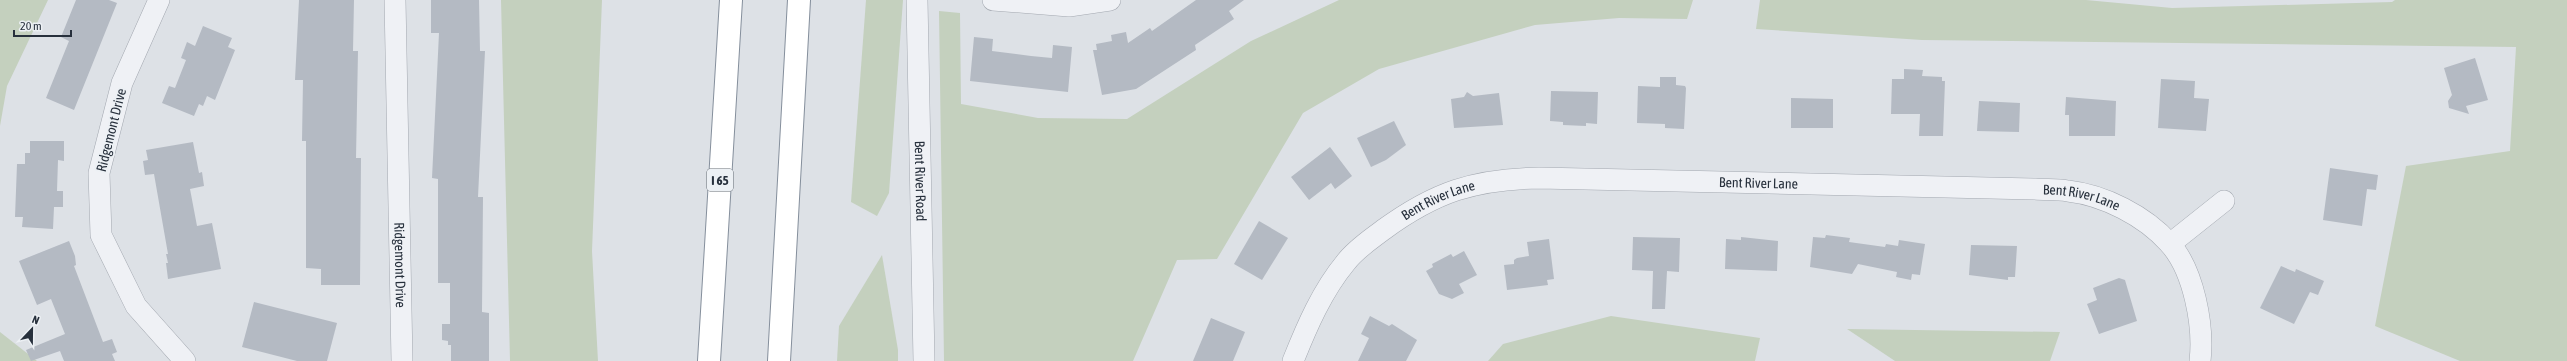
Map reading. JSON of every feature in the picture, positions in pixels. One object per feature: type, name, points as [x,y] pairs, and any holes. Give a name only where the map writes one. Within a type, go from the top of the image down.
[{"type":"highway","name":"I 65","points":[[709,361],[731,0]]},
{"type":"highway","points":[[779,361],[799,0]]},
{"type":"street","name":"Ridgemont Drive","points":[[159,0],[122,83],[99,173],[101,234],[136,306],[184,361]]},
{"type":"street","name":"Ridgemont Drive","points":[[395,0],[402,361]]},
{"type":"street","name":"Bent River Road","points":[[917,0],[924,361]]},
{"type":"street","points":[[993,0],[1069,6],[1110,0]]},
{"type":"street","name":"Bent River Lane","points":[[1293,361],[1310,319],[1330,285],[1346,261],[1365,244],[1411,210],[1434,198],[1478,183],[1502,178],[2069,191],[2096,198],[2120,207],[2150,226],[2170,244],[2192,288],[2201,335],[2200,361]]},
{"type":"street","points":[[2170,244],[2224,201]]},
{"type":"green space","points":[[0,0],[48,0],[7,86],[0,126]]},
{"type":"green space","points":[[501,0],[602,0],[592,251],[598,361],[510,361]]},
{"type":"green space","points":[[866,0],[903,0],[889,193],[877,216],[851,202]]},
{"type":"green space","points":[[1339,0],[1693,0],[1687,19],[1619,18],[1535,25],[1379,69],[1303,113],[1217,259],[1177,260],[1133,361],[944,361],[939,11],[960,13],[961,104],[1038,118],[1127,119],[1251,41]]},
{"type":"green space","points":[[1760,0],[2086,0],[2172,8],[2392,2],[2395,0],[2567,0],[2567,361],[2460,361],[2375,326],[2406,166],[2510,151],[2516,47],[1922,40],[1756,29]]},
{"type":"green space","points":[[882,255],[898,350],[898,361],[837,361],[839,326]]},
{"type":"green space","points":[[1611,316],[1760,338],[1755,361],[1488,361],[1503,344]]},
{"type":"green space","points":[[1847,329],[2060,332],[2050,361],[1895,361]]},
{"type":"green space","points":[[0,332],[37,361],[0,361]]},
{"type":"building","points":[[76,0],[109,0],[117,3],[74,110],[46,98],[69,41],[61,37]]},
{"type":"building","points":[[299,0],[354,0],[353,51],[358,51],[356,158],[361,158],[360,285],[321,285],[321,269],[306,268],[306,141],[302,141],[303,80],[295,80]]},
{"type":"building","points":[[431,0],[479,0],[480,51],[485,51],[478,197],[483,197],[482,312],[489,313],[489,361],[451,361],[451,345],[448,345],[448,341],[442,340],[442,324],[450,324],[450,283],[438,283],[438,179],[432,178],[439,33],[431,33]]},
{"type":"building","points":[[1196,0],[1244,0],[1229,11],[1234,19],[1195,45],[1196,50],[1136,89],[1102,95],[1093,50],[1097,50],[1096,44],[1112,41],[1111,35],[1126,32],[1128,43],[1150,28],[1152,31]]},
{"type":"building","points":[[203,26],[232,38],[228,47],[235,50],[215,100],[207,96],[203,106],[199,104],[194,116],[162,103],[169,86],[175,88],[186,60],[181,58],[187,42],[195,46]]},
{"type":"building","points":[[974,37],[993,39],[992,51],[1031,56],[1052,58],[1053,45],[1072,47],[1068,92],[970,81]]},
{"type":"building","points":[[2475,58],[2488,100],[2466,106],[2469,114],[2449,108],[2448,101],[2452,95],[2444,68]]},
{"type":"building","points":[[1904,69],[1923,70],[1922,76],[1942,77],[1942,81],[1945,81],[1943,136],[1919,136],[1920,114],[1891,114],[1892,79],[1904,79]]},
{"type":"building","points":[[1660,77],[1676,77],[1676,85],[1685,86],[1686,88],[1684,129],[1665,128],[1665,124],[1637,123],[1638,86],[1660,87]]},
{"type":"building","points":[[2161,79],[2195,81],[2194,98],[2209,99],[2206,131],[2158,128]]},
{"type":"building","points":[[1551,91],[1598,92],[1597,124],[1586,123],[1586,126],[1563,125],[1563,122],[1550,121]]},
{"type":"building","points":[[1467,92],[1473,96],[1499,93],[1503,125],[1454,128],[1451,99],[1464,97]]},
{"type":"building","points":[[2066,97],[2116,101],[2115,136],[2069,136],[2069,115],[2065,115]]},
{"type":"building","points":[[1791,98],[1833,99],[1833,128],[1791,128]]},
{"type":"building","points":[[1979,101],[2020,103],[2019,132],[1977,131]]},
{"type":"building","points":[[1394,121],[1406,145],[1386,160],[1371,167],[1357,138]]},
{"type":"building","points":[[30,141],[64,141],[64,161],[58,160],[57,191],[63,191],[63,207],[54,207],[53,229],[22,227],[23,217],[15,217],[17,164],[25,164],[25,153],[30,153]]},
{"type":"building","points":[[193,142],[199,173],[202,172],[204,186],[190,189],[197,226],[212,223],[221,269],[168,279],[166,263],[168,263],[166,254],[168,254],[154,174],[145,175],[143,161],[148,160],[146,150]]},
{"type":"building","points":[[1330,147],[1352,176],[1335,189],[1331,183],[1309,200],[1291,177]]},
{"type":"building","points":[[2330,168],[2378,175],[2376,190],[2367,189],[2362,226],[2323,220]]},
{"type":"building","points":[[1259,221],[1288,238],[1262,280],[1234,264]]},
{"type":"building","points":[[1826,235],[1850,238],[1849,242],[1885,247],[1886,244],[1898,246],[1899,240],[1925,244],[1920,275],[1912,274],[1911,280],[1896,277],[1897,272],[1858,264],[1852,274],[1810,267],[1813,237],[1825,238]]},
{"type":"building","points":[[1633,237],[1680,238],[1679,272],[1667,271],[1665,309],[1652,309],[1653,271],[1632,270]]},
{"type":"building","points":[[1741,237],[1778,241],[1777,271],[1725,269],[1726,239],[1741,240]]},
{"type":"building","points":[[1549,239],[1554,279],[1547,280],[1548,285],[1507,290],[1504,265],[1514,264],[1514,260],[1517,258],[1529,256],[1527,242]]},
{"type":"building","points":[[69,241],[75,256],[76,265],[74,266],[103,342],[112,339],[117,352],[112,354],[115,361],[64,361],[60,351],[31,361],[26,350],[65,334],[51,299],[37,305],[19,261]]},
{"type":"building","points":[[1971,245],[2017,246],[2015,277],[2008,277],[2008,280],[1969,275]]},
{"type":"building","points":[[1464,251],[1477,275],[1459,284],[1464,293],[1452,299],[1439,294],[1426,271],[1433,267],[1432,264],[1451,254],[1453,257]]},
{"type":"building","points":[[2281,266],[2295,272],[2296,269],[2324,281],[2318,295],[2310,292],[2294,324],[2260,308]]},
{"type":"building","points":[[2119,278],[2125,280],[2137,321],[2099,334],[2087,304],[2097,300],[2093,288]]},
{"type":"building","points":[[254,302],[337,323],[327,361],[297,361],[242,347]]},
{"type":"building","points":[[1370,316],[1389,326],[1392,324],[1417,340],[1406,361],[1358,361],[1369,338],[1361,334]]},
{"type":"building","points":[[1211,318],[1245,332],[1233,361],[1193,361]]}]
